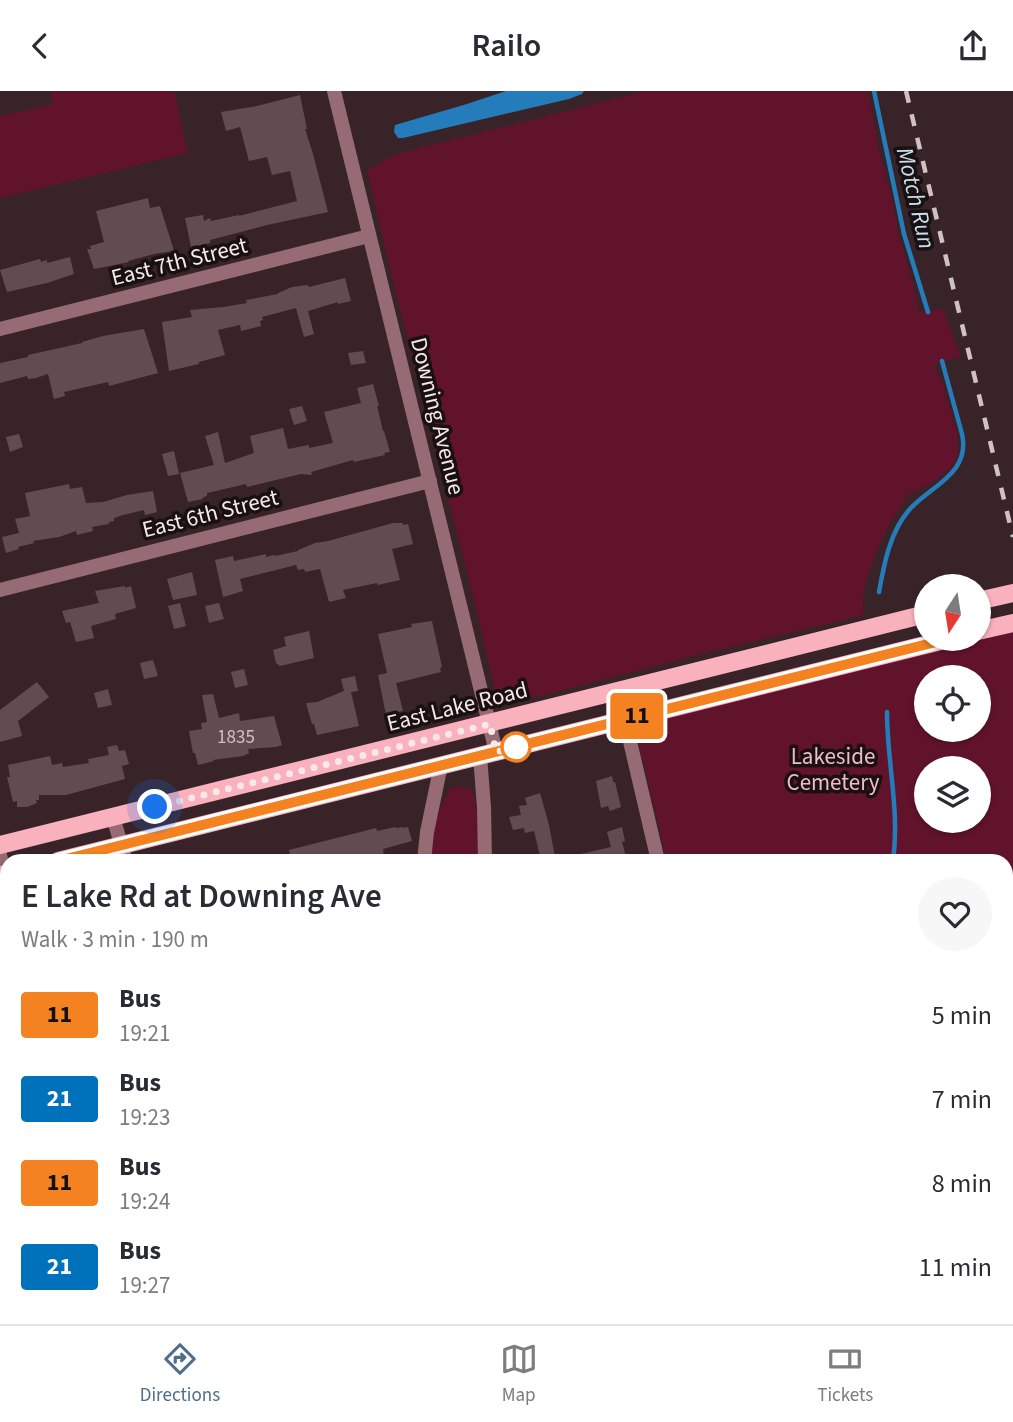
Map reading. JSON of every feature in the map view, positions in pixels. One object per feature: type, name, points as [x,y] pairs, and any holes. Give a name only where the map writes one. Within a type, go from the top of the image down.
[{"type":"main road","points":[[991,598],[1013,593]]},
{"type":"main road","name":"East Lake Road","points":[[0,845],[914,617]]},
{"type":"main road","points":[[991,628],[1013,623]]},
{"type":"main road","points":[[124,853],[441,765],[914,648]]},
{"type":"street","name":"Downing Avenue","points":[[334,91],[490,724],[484,807],[485,854]]},
{"type":"street","name":"East 7th Street","points":[[0,329],[369,236]]},
{"type":"street","name":"East 6th Street","points":[[0,590],[430,481]]},
{"type":"street","points":[[616,692],[656,854]]},
{"type":"street","points":[[425,854],[427,832],[441,765]]},
{"type":"street","points":[[113,817],[124,853]]},
{"type":"green space","points":[[174,91],[188,153],[0,198],[0,116],[53,104],[51,92]]},
{"type":"green space","points":[[647,91],[868,91],[880,156],[919,312],[943,309],[961,357],[942,361],[934,366],[943,384],[957,432],[958,455],[952,468],[907,496],[884,534],[863,591],[864,615],[505,705],[497,700],[367,170],[396,154]]},
{"type":"green space","name":"Lakeside Cemetery","points":[[1013,631],[1013,854],[665,854],[638,739],[638,727],[641,724],[933,651],[991,651],[991,636]]},
{"type":"green space","points":[[458,786],[471,789],[477,815],[478,854],[431,854],[431,836],[450,789]]},
{"type":"water","points":[[506,91],[584,91],[569,99],[403,138],[398,138],[394,132],[395,125]]},
{"type":"building","points":[[300,95],[305,129],[328,212],[267,225],[191,247],[185,218],[203,215],[204,221],[210,218],[211,221],[297,201],[290,171],[272,175],[267,157],[249,161],[240,127],[226,131],[221,112]]},
{"type":"building","points":[[148,198],[150,208],[160,206],[174,251],[94,269],[87,249],[104,242],[96,211]]},
{"type":"building","points":[[70,257],[74,274],[7,292],[0,270],[40,259],[41,262],[47,260],[47,263]]},
{"type":"building","points":[[345,278],[351,301],[308,311],[314,334],[304,337],[296,308],[262,317],[261,326],[241,331],[240,325],[218,330],[225,355],[169,371],[162,322],[192,317],[190,310],[247,303],[246,300],[278,294],[292,287],[309,287]]},
{"type":"building","points":[[144,329],[158,373],[109,386],[108,382],[64,392],[65,396],[54,399],[48,374],[0,383],[0,363],[103,336]]},
{"type":"building","points":[[363,351],[366,363],[351,365],[348,353]]},
{"type":"building","points":[[373,384],[390,452],[311,472],[312,475],[301,474],[207,493],[203,499],[188,502],[180,473],[214,465],[205,436],[218,432],[225,463],[254,453],[250,436],[283,428],[288,449],[333,443],[324,412],[361,403],[357,388]]},
{"type":"building","points":[[302,406],[307,421],[294,425],[289,409]]},
{"type":"building","points":[[19,434],[23,447],[10,452],[6,437]]},
{"type":"building","points":[[174,451],[179,474],[168,476],[162,454]]},
{"type":"building","points":[[69,484],[70,489],[82,487],[86,503],[153,491],[157,512],[145,515],[144,510],[123,515],[114,518],[109,524],[92,527],[93,531],[77,535],[76,531],[33,541],[34,543],[6,553],[2,537],[19,533],[15,519],[30,516],[25,493]]},
{"type":"building","points":[[393,523],[408,524],[413,544],[392,549],[400,580],[343,590],[346,598],[329,602],[320,569],[305,572],[304,569],[298,570],[296,565],[240,579],[243,591],[223,597],[215,560],[233,556],[234,561],[266,554],[266,557],[275,556]]},
{"type":"building","points":[[192,572],[197,595],[173,600],[167,579]]},
{"type":"building","points":[[131,586],[136,608],[115,614],[116,619],[91,626],[94,638],[76,642],[70,622],[66,623],[62,611],[99,603],[95,591]]},
{"type":"building","points":[[180,603],[186,626],[174,629],[168,606]]},
{"type":"building","points":[[219,603],[224,619],[209,623],[205,606]]},
{"type":"building","points":[[432,621],[441,672],[396,683],[403,711],[386,715],[378,675],[387,673],[378,634]]},
{"type":"building","points":[[309,631],[314,658],[280,666],[276,663],[273,650],[286,646],[284,637]]},
{"type":"building","points":[[153,660],[158,676],[144,679],[140,663]]},
{"type":"building","points":[[244,669],[248,685],[235,688],[231,672]]},
{"type":"building","points":[[355,676],[358,691],[351,692],[359,726],[317,735],[306,703],[317,702],[344,691],[341,679]]},
{"type":"building","points":[[37,682],[49,697],[18,721],[22,736],[0,742],[0,710]]},
{"type":"building","points":[[108,689],[112,705],[98,708],[94,693]]},
{"type":"building","points":[[213,694],[219,718],[239,713],[240,721],[274,716],[282,745],[248,749],[249,753],[243,756],[198,765],[189,731],[202,729],[201,723],[207,722],[202,695]]},
{"type":"building","points":[[117,745],[119,751],[125,750],[129,764],[122,766],[125,779],[66,795],[39,795],[37,803],[27,807],[17,807],[17,801],[13,802],[7,777],[10,777],[8,765],[50,756],[52,765],[62,763],[63,767],[89,763],[88,759],[109,755],[107,747]]},
{"type":"building","points":[[612,776],[621,807],[610,811],[608,806],[601,808],[596,781]]},
{"type":"building","points":[[540,793],[554,854],[540,854],[534,831],[525,833],[524,828],[513,830],[509,817],[521,815],[519,806],[527,805],[525,798]]},
{"type":"building","points":[[408,827],[412,841],[383,849],[384,854],[290,854],[289,850],[376,828],[377,831]]},
{"type":"building","points":[[622,827],[625,854],[581,854],[611,847],[607,832]]},
{"type":"waterway","name":"Motch Run","points":[[874,91],[904,234],[928,312]]},
{"type":"waterway","name":"Motch Run","points":[[879,592],[889,549],[902,519],[918,501],[947,478],[960,459],[963,448],[962,434],[942,361]]},
{"type":"waterway","name":"Motch Run","points":[[887,712],[895,824],[894,854]]},
{"type":"railway","points":[[906,91],[1013,537]]},
{"type":"bus line","name":"11","points":[[86,854],[914,647]]},
{"type":"route","points":[[155,807],[490,724],[496,752],[516,747]]}]
